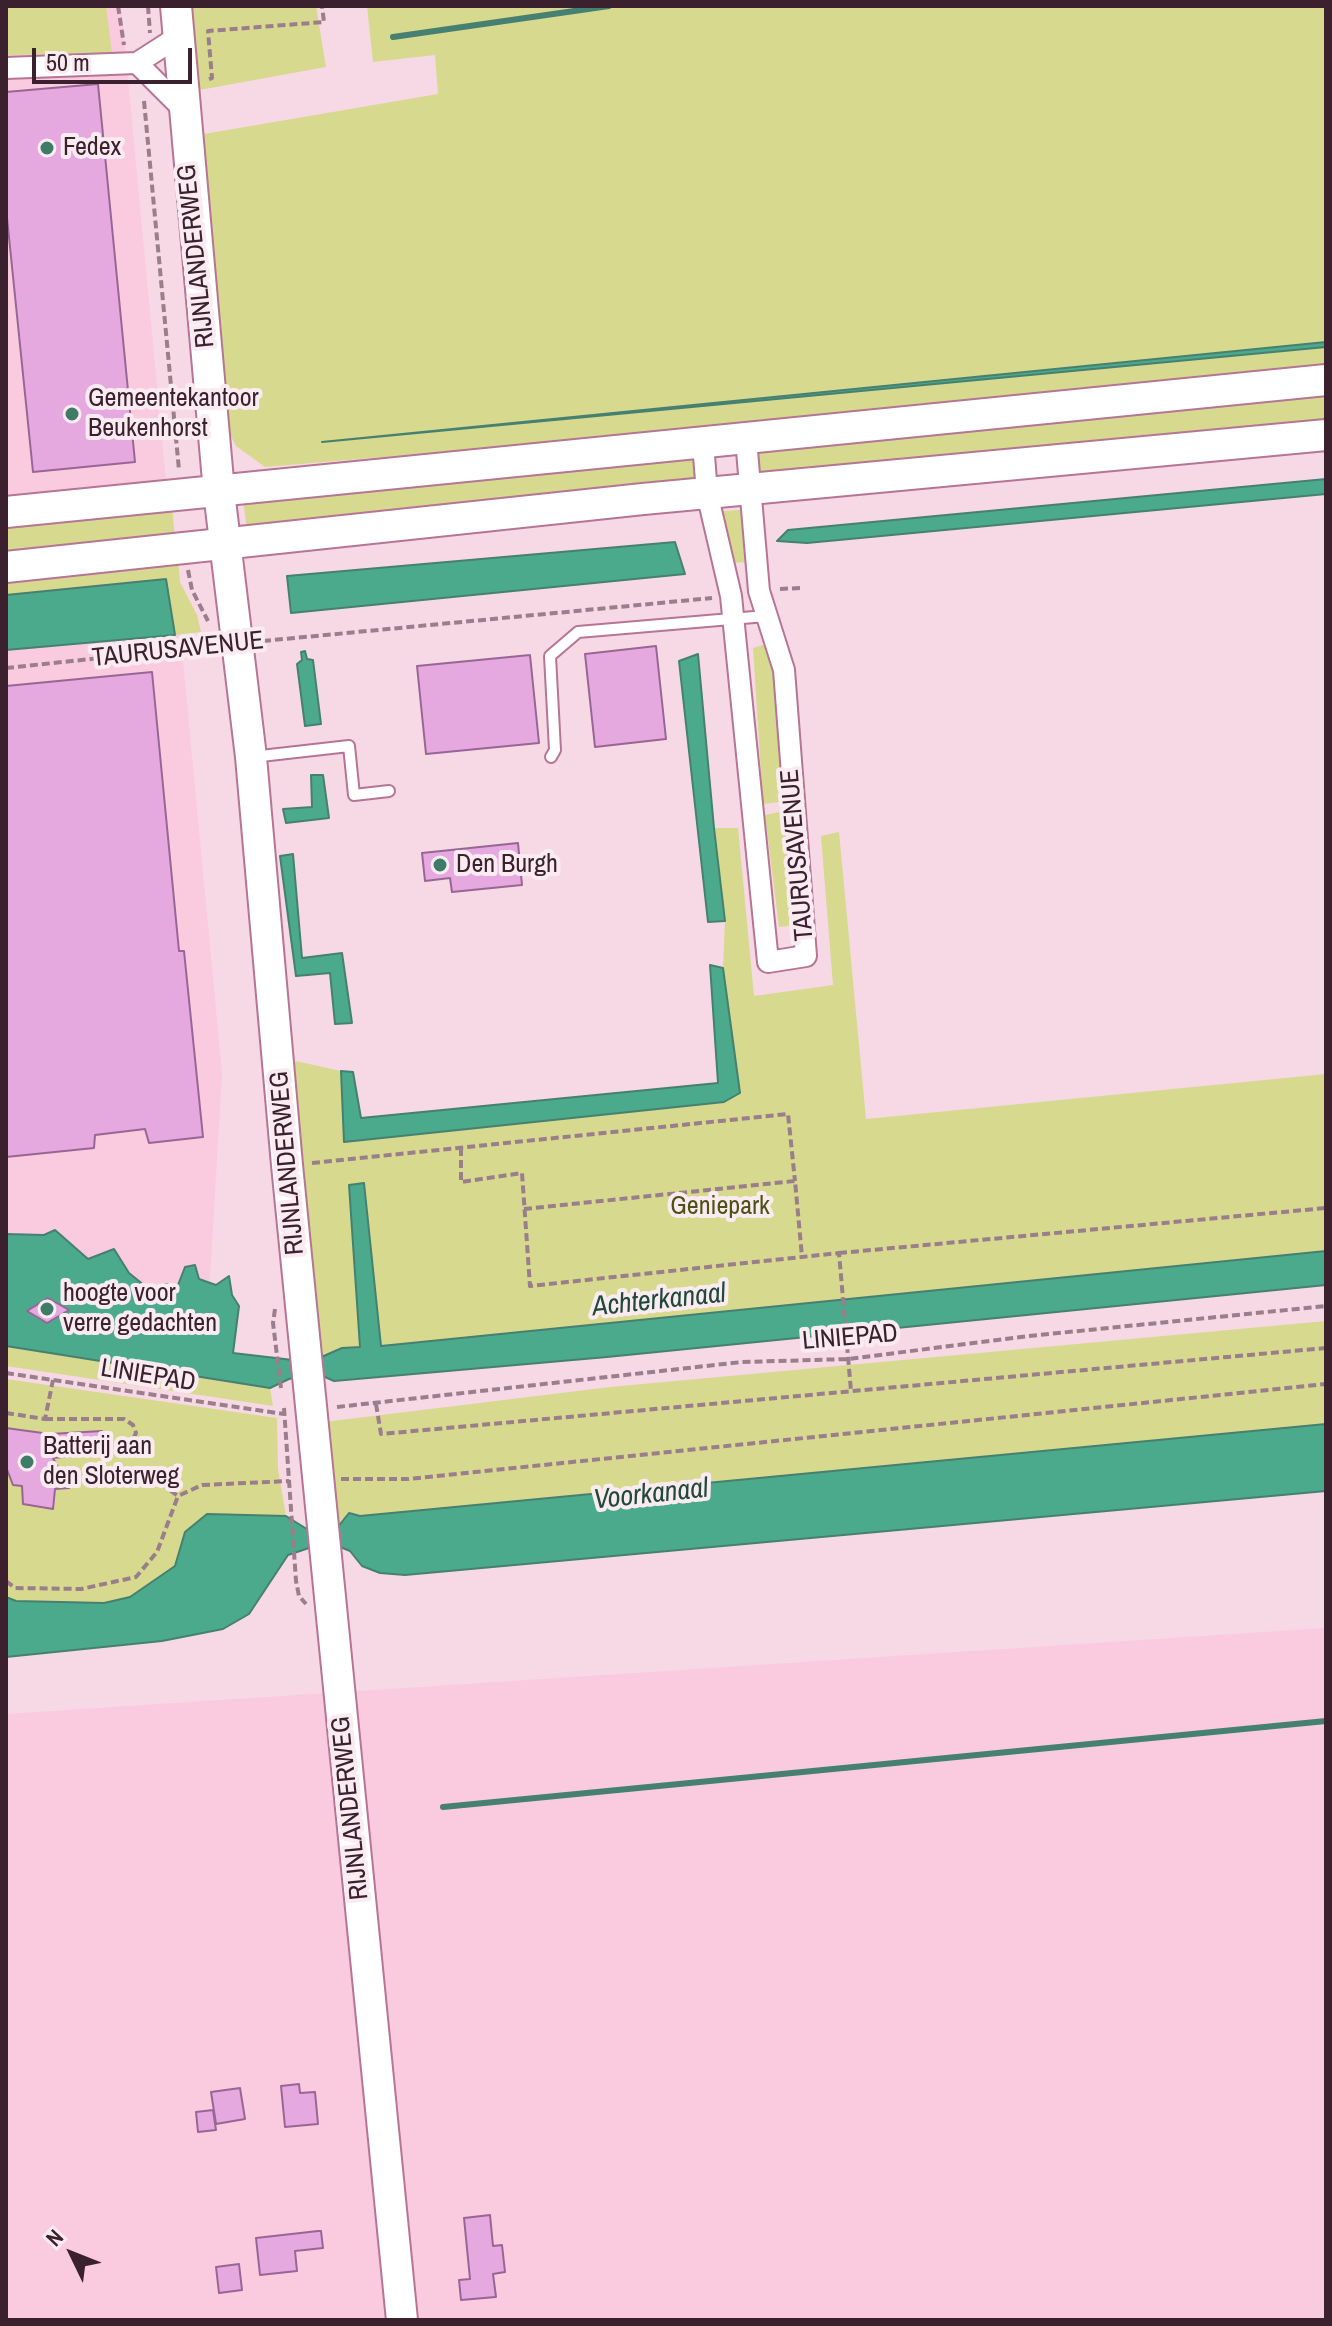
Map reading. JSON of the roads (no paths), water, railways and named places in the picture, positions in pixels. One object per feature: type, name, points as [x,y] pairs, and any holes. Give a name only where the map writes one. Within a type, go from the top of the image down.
[{"type":"main road","name":"RIJNLANDERWEG","points":[[177,21],[219,492],[251,757],[287,1165],[299,1375],[319,1492],[402,2320]]},
{"type":"main road","points":[[6,512],[1326,380]]},
{"type":"main road","points":[[6,567],[750,488],[1326,435]]},
{"type":"street","points":[[6,68],[139,58],[177,21]]},
{"type":"street","points":[[139,58],[182,96]]},
{"type":"street","name":"TAURUSAVENUE","points":[[703,443],[707,493],[731,596],[768,962],[806,956],[784,670],[759,591],[746,439]]},
{"type":"lane","points":[[551,757],[555,750],[550,656],[578,632],[766,616]]},
{"type":"lane","points":[[251,757],[349,746],[354,795],[389,791]]},
{"type":"water","points":[[1326,342],[1326,347],[322,442]]},
{"type":"water","points":[[1326,479],[1326,494],[807,543],[777,541],[788,530]]},
{"type":"water","points":[[675,542],[685,574],[291,613],[287,576]]},
{"type":"water","points":[[166,579],[175,635],[6,650],[6,595]]},
{"type":"water","points":[[305,651],[307,659],[313,660],[321,724],[305,726],[297,664],[302,660],[301,652]]},
{"type":"water","points":[[698,654],[725,921],[708,922],[679,661]]},
{"type":"water","points":[[311,775],[323,775],[329,818],[286,823],[283,809],[312,807]]},
{"type":"water","points":[[293,854],[302,958],[342,953],[352,1023],[335,1024],[330,973],[296,976],[280,856]]},
{"type":"water","points":[[710,965],[723,968],[740,1093],[724,1102],[344,1142],[341,1071],[353,1072],[361,1118],[718,1083]]},
{"type":"water","points":[[364,1183],[381,1346],[1326,1251],[1326,1285],[607,1357],[334,1381],[316,1373],[289,1379],[270,1388],[6,1346],[6,1234],[44,1235],[55,1230],[88,1259],[114,1249],[129,1273],[150,1290],[162,1284],[178,1285],[185,1267],[195,1265],[199,1279],[216,1285],[229,1276],[232,1295],[239,1306],[233,1353],[310,1362],[342,1348],[360,1347],[349,1185]]},
{"type":"water","name":"Voorkanaal","points":[[1326,1424],[1326,1491],[405,1575],[380,1573],[362,1566],[350,1551],[333,1544],[315,1546],[288,1555],[249,1614],[223,1629],[162,1641],[6,1657],[6,1597],[16,1601],[104,1603],[130,1597],[175,1566],[185,1532],[207,1514],[286,1516],[310,1531],[333,1533],[349,1513],[360,1516]]},
{"type":"waterway","points":[[393,37],[609,6]]},
{"type":"waterway","points":[[443,1807],[1326,1721]]},
{"type":"place","name":"Fedex","points":[[47,148]]},
{"type":"place","name":"Gemeentekantoor Beukenhorst","points":[[72,414]]},
{"type":"place","name":"Den Burgh","points":[[440,865]]},
{"type":"place","name":"hoogte voor verre gedachten","points":[[47,1309]]},
{"type":"place","name":"Batterij aan den Sloterweg","points":[[27,1462]]},
{"type":"park label","name":"Geniepark","points":[[720,1207]]},
{"type":"water label","name":"Achterkanaal","points":[[659,1301]]}]
